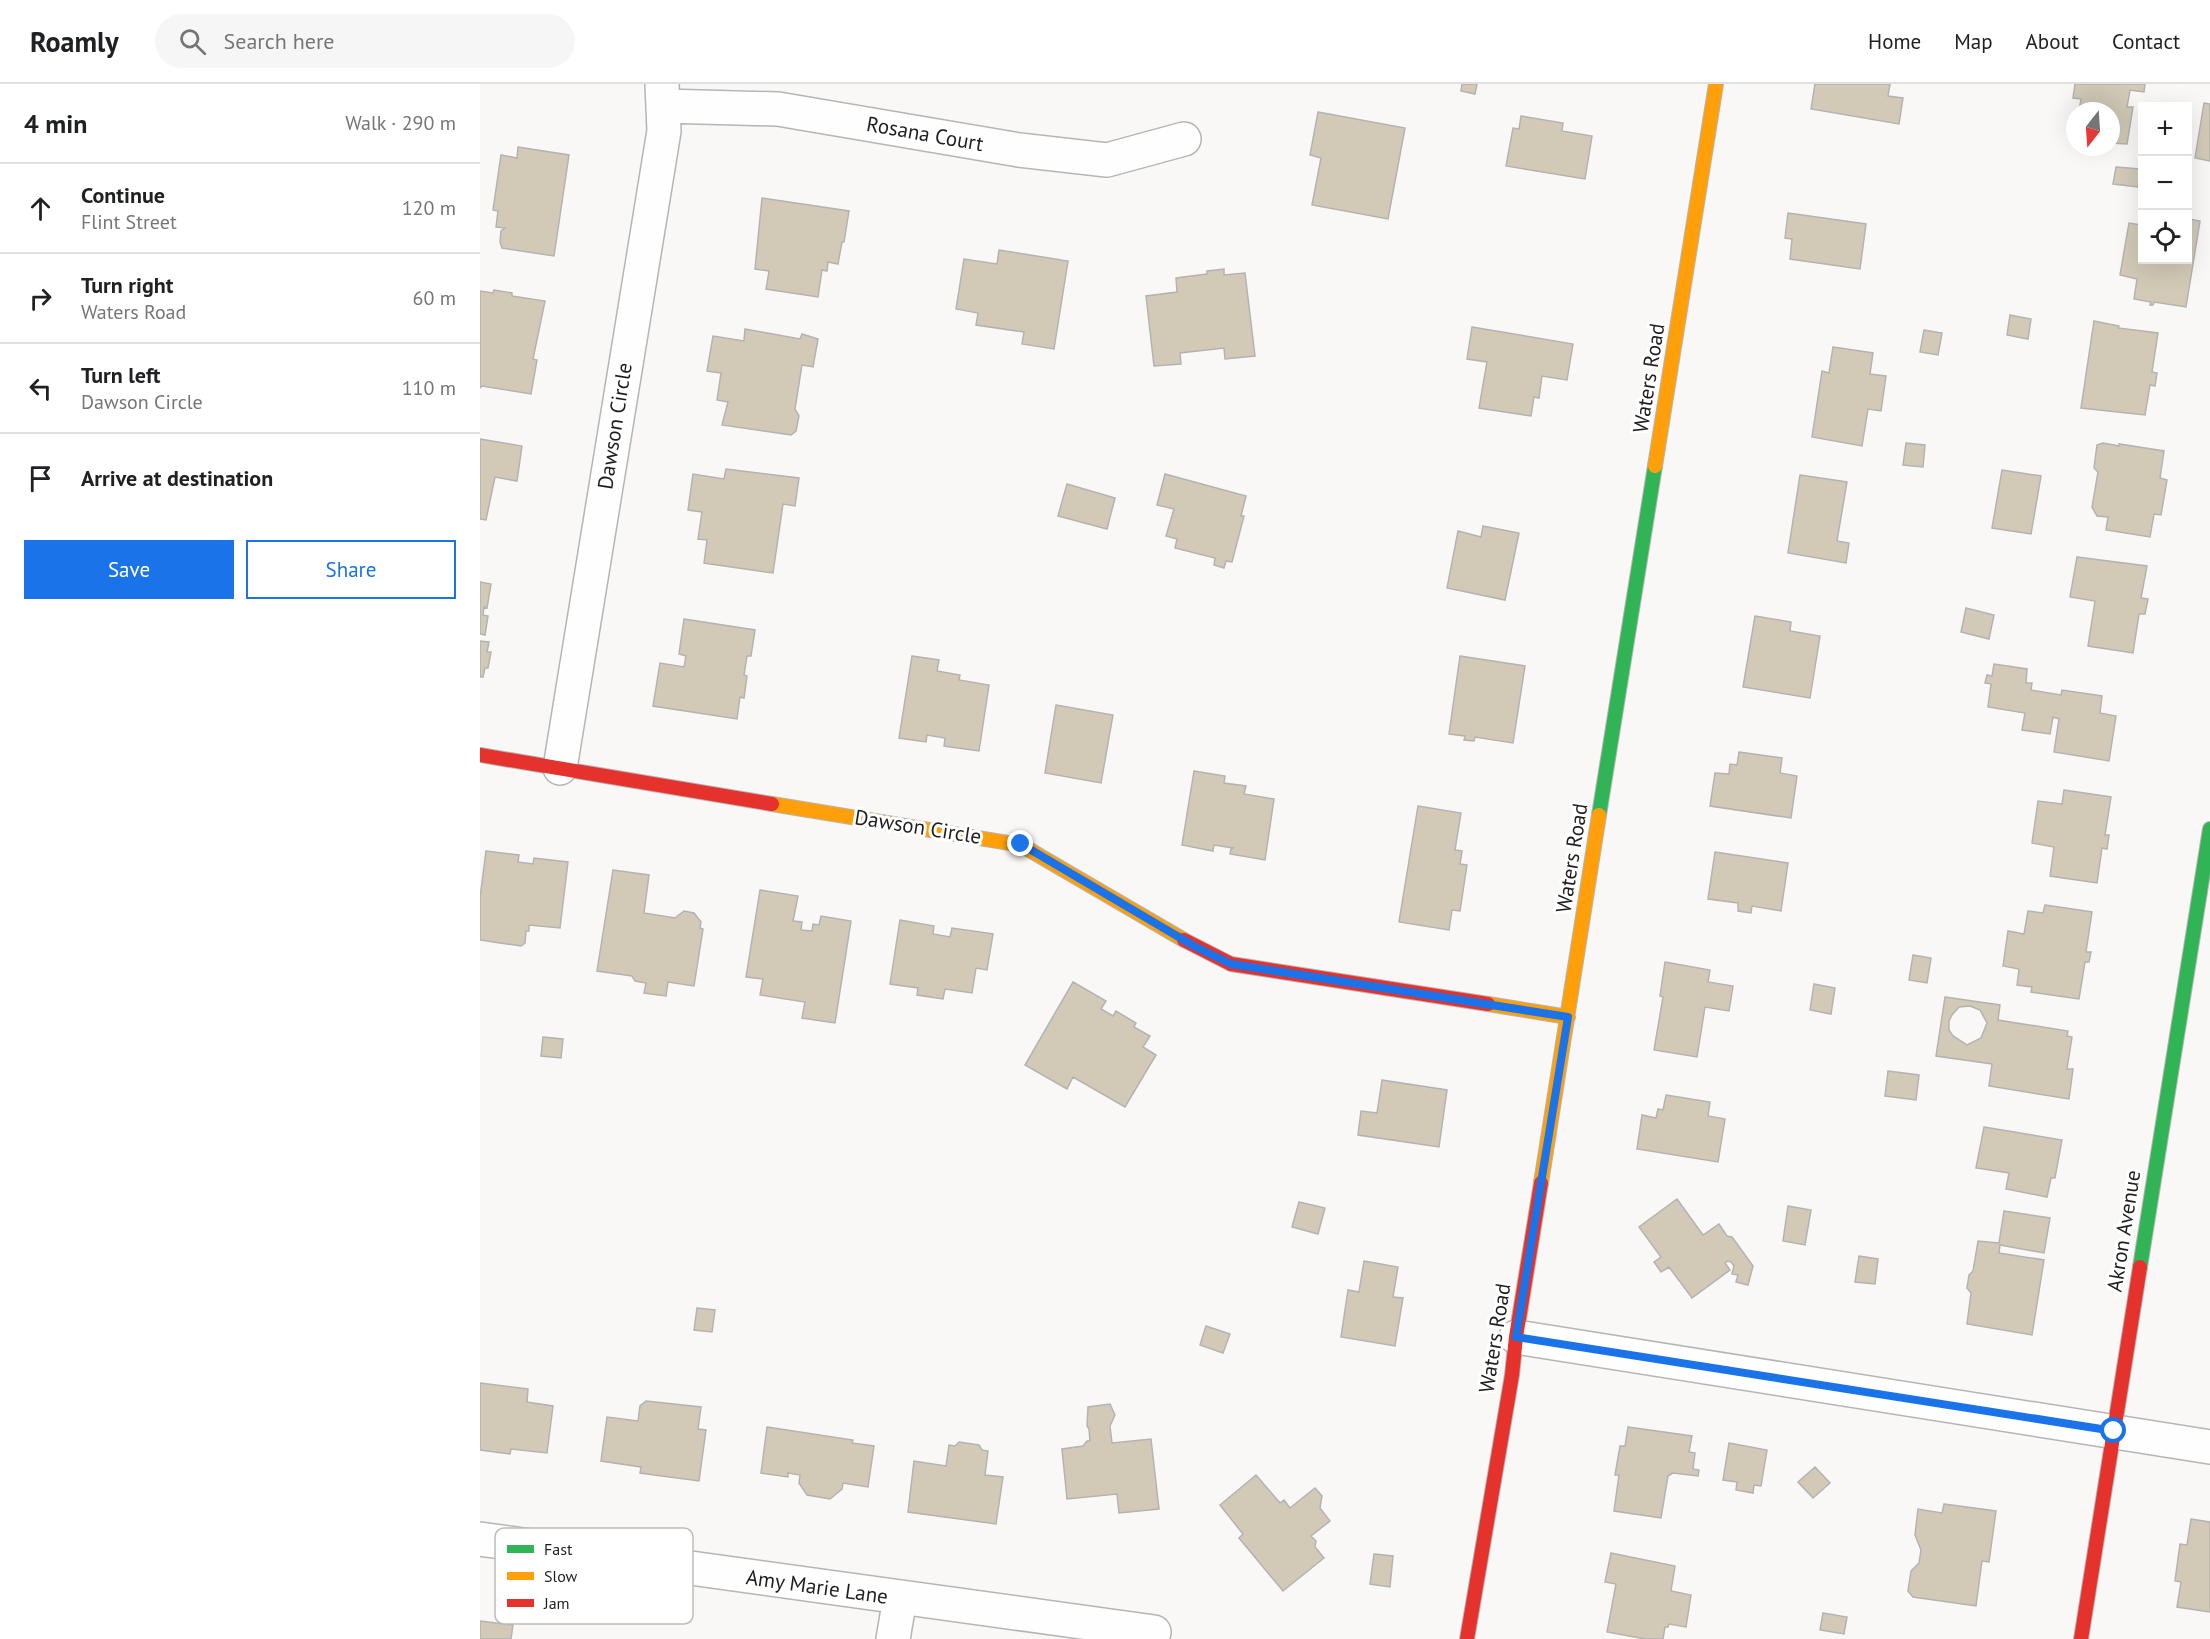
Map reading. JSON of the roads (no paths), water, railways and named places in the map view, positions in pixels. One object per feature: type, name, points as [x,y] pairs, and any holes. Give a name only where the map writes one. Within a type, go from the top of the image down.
[{"type":"street","name":"Waters Road","points":[[1467,1639],[1512,1375],[1516,1337],[1716,84]]},
{"type":"street","name":"Dawson Circle","points":[[560,768],[664,130],[662,95]]},
{"type":"street","name":"Rosana Court","points":[[662,95],[778,108],[1019,150],[1107,160],[1184,139]]},
{"type":"street","name":"Dawson Circle","points":[[480,755],[1021,844],[1194,946],[1231,964],[1568,1017]]},
{"type":"street","name":"Akron Avenue","points":[[2081,1639],[2210,829]]},
{"type":"street","points":[[1516,1337],[2210,1446]]},
{"type":"street","name":"Amy Marie Lane","points":[[480,1539],[495,1541]]},
{"type":"street","name":"Amy Marie Lane","points":[[693,1569],[1154,1632]]},
{"type":"street","points":[[893,1639],[900,1598]]}]
